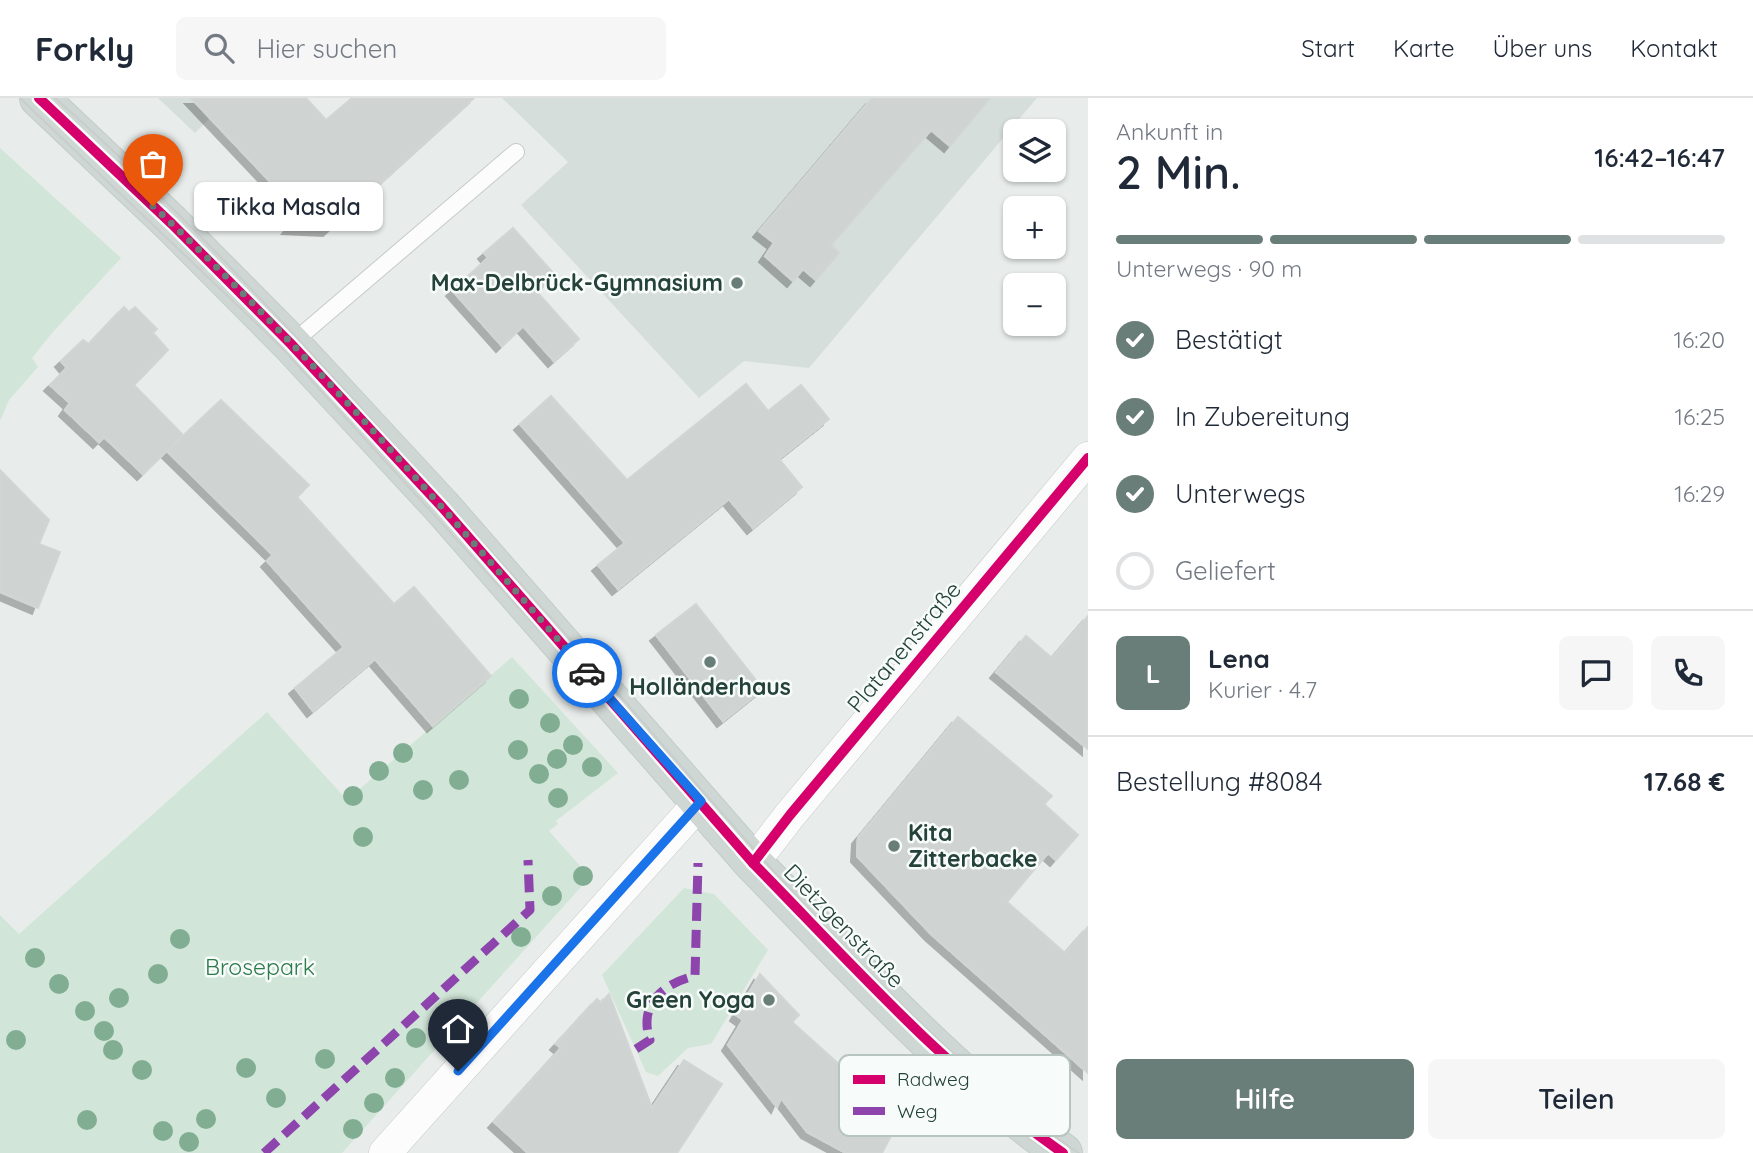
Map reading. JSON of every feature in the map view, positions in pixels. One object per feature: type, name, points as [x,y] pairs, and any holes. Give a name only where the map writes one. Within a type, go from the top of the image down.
[{"type":"main road","name":"Dietzgenstraße","points":[[39,98],[172,224],[291,344],[442,507],[753,863],[944,1055]]},
{"type":"main road","name":"Dietzgenstraße","points":[[1039,1136],[1063,1153]]},
{"type":"street","name":"Platanenstraße","points":[[753,863],[1088,458]]},
{"type":"street","points":[[384,1153],[701,801]]},
{"type":"lane","points":[[291,344],[516,152]]},
{"type":"shaded area","points":[[158,98],[230,98],[195,133]]},
{"type":"shaded area","name":"Max-Delbrück-Gymnasium","points":[[502,98],[1037,98],[1019,119],[1003,119],[1003,138],[809,368],[744,361],[699,398],[521,205],[568,162]]},
{"type":"green space","points":[[0,148],[121,258],[32,358],[38,367],[9,400],[0,421]]},
{"type":"green space","name":"Brosepark","points":[[512,657],[618,773],[556,821],[558,824],[549,831],[590,877],[342,1153],[0,1153],[0,915],[19,934],[267,712],[347,800]]},
{"type":"green space","points":[[684,888],[714,894],[768,950],[711,1044],[688,1048],[658,1076],[646,1072],[602,975]]},
{"type":"building","points":[[191,98],[306,98],[326,120],[352,98],[474,98],[329,230],[288,228],[300,213]]},
{"type":"building","points":[[872,98],[990,98],[950,146],[931,130],[831,245],[839,253],[816,280],[803,269],[793,281],[765,256],[774,243],[759,231]]},
{"type":"building","points":[[513,228],[555,275],[537,292],[579,339],[554,361],[523,326],[502,346],[452,290],[488,258],[484,253]]},
{"type":"building","points":[[124,307],[129,312],[135,307],[157,329],[153,333],[168,350],[134,385],[183,435],[143,474],[104,437],[99,442],[65,410],[70,403],[50,385],[67,368],[61,361],[83,340],[89,344]]},
{"type":"building","points":[[746,384],[768,411],[801,385],[829,419],[779,459],[802,487],[753,528],[729,499],[618,589],[598,565],[625,543],[520,424],[551,396],[627,480]]},
{"type":"building","points":[[221,400],[309,485],[297,497],[394,604],[414,587],[491,676],[433,726],[375,659],[313,711],[295,688],[344,647],[267,561],[273,555],[167,451]]},
{"type":"building","points":[[0,470],[49,520],[39,544],[60,552],[38,608],[0,592]]},
{"type":"building","name":"Holländerhaus","points":[[696,604],[763,689],[723,721],[656,635]]},
{"type":"building","points":[[1088,616],[1088,749],[996,672],[1026,636],[1052,658]]},
{"type":"building","points":[[958,717],[1052,796],[1044,804],[1078,835],[1056,860],[1048,853],[1007,902],[1065,953],[1088,927],[1088,1073],[931,934],[857,856],[858,838]]},
{"type":"building","points":[[760,974],[799,1015],[792,1022],[839,1064],[839,1136],[891,1136],[882,1153],[846,1153],[807,1132],[781,1098],[777,1107],[728,1045],[743,1020],[736,1015]]},
{"type":"building","points":[[609,994],[652,1108],[684,1060],[722,1084],[677,1153],[528,1153],[494,1122],[561,1048],[556,1044],[597,999],[601,1003]]},
{"type":"tram line","points":[[20,98],[281,347],[581,676],[730,848],[936,1055]]},
{"type":"tram line","points":[[55,98],[192,228],[279,318],[546,612],[816,917],[956,1055]]},
{"type":"tram line","points":[[1026,1136],[1050,1153]]},
{"type":"tram line","points":[[1054,1136],[1079,1153]]},
{"type":"marked path","points":[[264,1153],[530,910],[528,860]]},
{"type":"marked path","points":[[636,1049],[650,1040],[647,1016],[656,998],[673,984],[695,976],[698,863]]},
{"type":"cycle path","points":[[39,98],[172,224],[291,344],[442,507],[753,863],[864,978],[943,1055]]},
{"type":"cycle path","points":[[753,863],[1088,458]]},
{"type":"cycle path","points":[[1040,1136],[1063,1153]]},
{"type":"way so far","points":[[153,206],[291,344],[442,507],[587,673]]},
{"type":"place","name":"Tikka Masala","points":[[153,206]]},
{"type":"place","name":"Max-Delbrück-Gymnasium","points":[[737,283]]},
{"type":"place","name":"Holländerhaus","points":[[710,662]]},
{"type":"place","name":"Kita Zitterbacke","points":[[894,846]]},
{"type":"place","name":"Green Yoga","points":[[769,1000]]},
{"type":"route","points":[[458,1071],[701,801],[587,673]]}]
